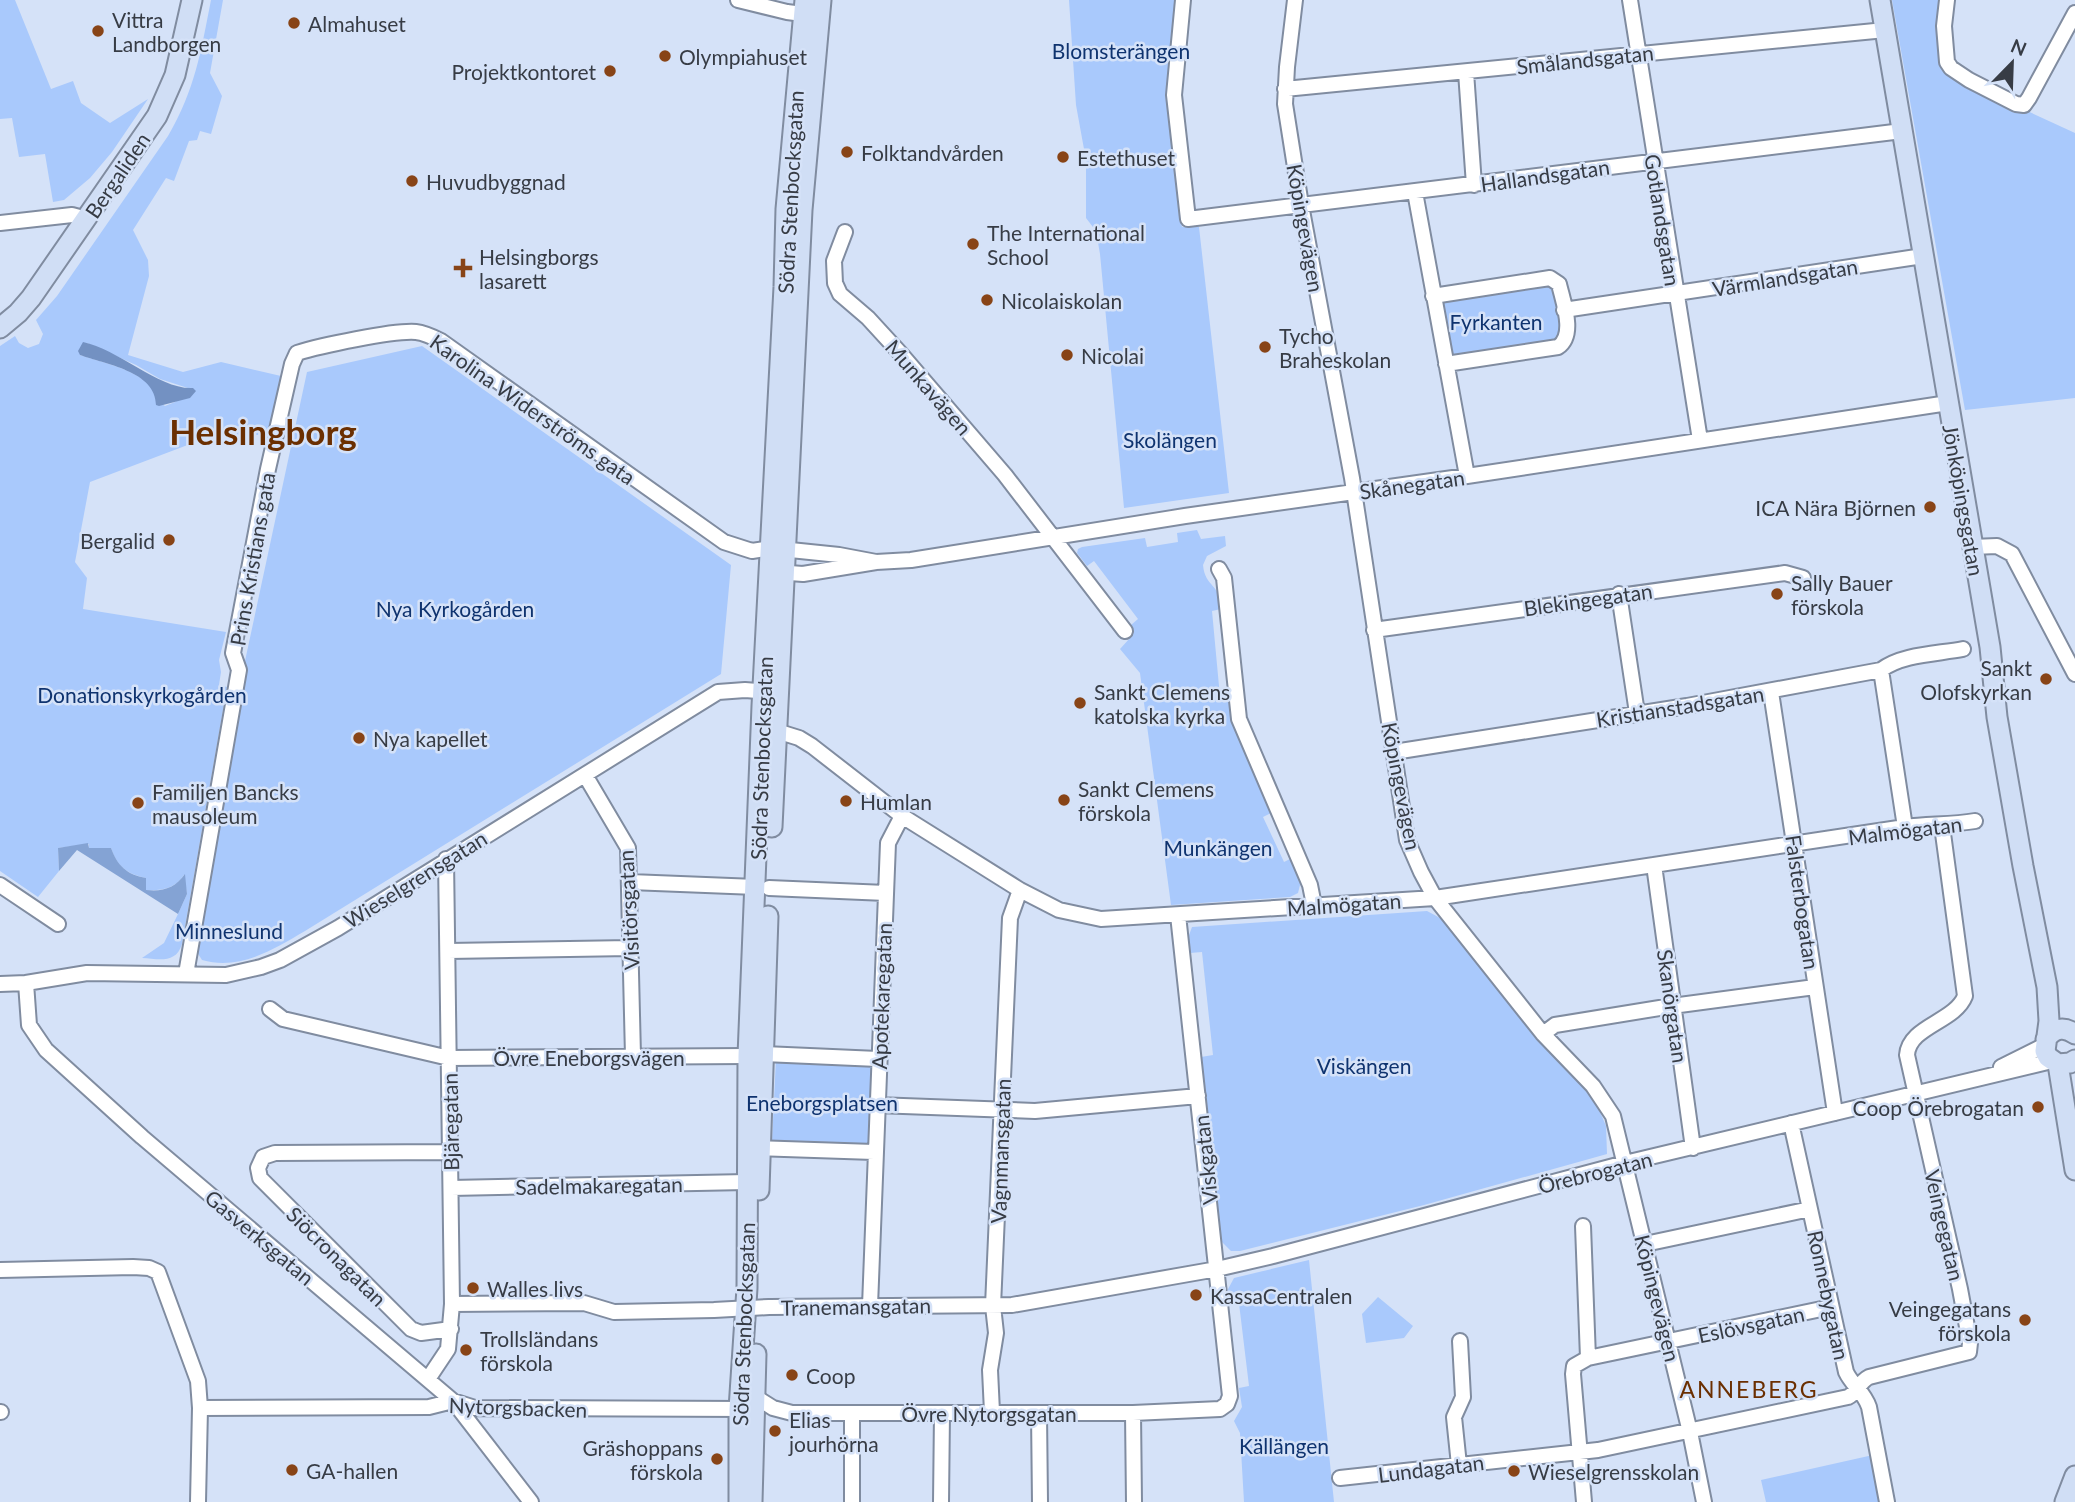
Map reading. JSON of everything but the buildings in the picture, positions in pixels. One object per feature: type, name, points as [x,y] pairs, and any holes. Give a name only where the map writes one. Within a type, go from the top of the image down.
[{"type":"main road","name":"Bergaliden","points":[[0,328],[31,298],[149,128],[167,96],[181,55],[192,0]]},
{"type":"main road","name":"Jönköpingsgatan","points":[[1880,0],[1990,647],[1997,717],[2049,1001],[2063,1045],[2062,1089],[2075,1170]]},
{"type":"main road","name":"Södra Stenbocksgatan","points":[[752,1502],[749,1405],[753,1148],[776,572],[769,549],[785,287],[786,209],[812,8]]},
{"type":"main road","name":"Södra Stenbocksgatan","points":[[752,1308],[747,1182],[753,1148]]},
{"type":"main road","name":"Södra Stenbocksgatan","points":[[739,1502],[749,1405]]},
{"type":"main road","points":[[2065,1502],[2075,1476]]},
{"type":"street","points":[[738,0],[812,8]]},
{"type":"street","name":"Hallandsgatan","points":[[1183,0],[1174,95],[1188,219],[1902,131]]},
{"type":"street","name":"Köpingevägen","points":[[1295,0],[1285,104],[1354,492],[1407,840],[1435,898],[1543,1034],[1593,1086],[1610,1109],[1617,1126],[1669,1342],[1704,1502]]},
{"type":"street","name":"Gotlandsgatan","points":[[1630,0],[1700,440]]},
{"type":"street","points":[[1947,0],[1944,26],[1947,62],[1951,68],[2004,98],[2024,105],[2075,13]]},
{"type":"street","name":"Smålandsgatan","points":[[1285,89],[1885,30]]},
{"type":"street","points":[[1466,72],[1474,185]]},
{"type":"street","points":[[1415,192],[1467,476]]},
{"type":"street","points":[[0,223],[72,215],[87,219]]},
{"type":"street","name":"Munkavägen","points":[[845,232],[834,261],[833,273],[840,294],[868,318],[901,354],[1005,475],[1125,631]]},
{"type":"street","name":"Värmlandsgatan","points":[[1564,310],[1923,256]]},
{"type":"street","points":[[1433,296],[1550,278],[1559,284],[1564,310],[1567,334],[1565,341],[1558,346],[1446,364]]},
{"type":"street","name":"Karolina Widerströms gata","points":[[297,353],[408,332],[441,341],[724,542],[769,549]]},
{"type":"street","name":"Prins Kristians gata","points":[[186,974],[239,670],[233,653],[268,469],[292,364],[297,353]]},
{"type":"street","name":"Skånegatan","points":[[776,572],[803,574],[876,562],[911,560],[1948,403]]},
{"type":"street","points":[[1972,547],[1997,546],[2012,554],[2071,654],[2075,674]]},
{"type":"street","name":"Skånegatan","points":[[769,549],[839,555],[876,562]]},
{"type":"street","points":[[1219,569],[1224,578],[1239,719],[1310,885],[1314,905]]},
{"type":"street","name":"Blekingegatan","points":[[1374,630],[1785,573],[1802,578]]},
{"type":"street","points":[[1619,594],[1637,713]]},
{"type":"street","name":"Kristianstadsgatan","points":[[1394,752],[1771,692],[1881,670],[1890,663],[1963,649]]},
{"type":"street","points":[[1881,670],[1905,827]]},
{"type":"street","name":"Wieselgrensgatan","points":[[26,984],[87,972],[236,974],[280,960],[338,928],[718,692],[770,692]]},
{"type":"street","name":"Falsterbogatan","points":[[1771,692],[1835,1113]]},
{"type":"street","name":"Malmögatan","points":[[769,729],[799,738],[812,746],[902,816],[1020,890],[1059,910],[1079,916],[1118,919],[1435,898],[1905,827],[1932,824],[1942,826],[1975,821]]},
{"type":"street","name":"Visitörsgatan","points":[[585,775],[627,844],[633,1056]]},
{"type":"street","name":"Apotekaregatan","points":[[870,1306],[888,843],[902,816]]},
{"type":"street","name":"Veingegatan","points":[[1942,826],[1965,993],[1960,1006],[1916,1038],[1908,1048],[1908,1060],[1960,1289],[1970,1343],[1967,1354]]},
{"type":"street","name":"Bjäregatan","points":[[428,1379],[449,1349],[453,1304],[446,859]]},
{"type":"street","name":"Skanörgatan","points":[[1654,865],[1693,1148]]},
{"type":"street","points":[[630,882],[886,893]]},
{"type":"street","points":[[0,885],[58,924]]},
{"type":"street","name":"Vagnmansgatan","points":[[992,1412],[990,1370],[996,1334],[993,1306],[1010,918],[1020,890]]},
{"type":"street","name":"Viskgatan","points":[[1178,915],[1230,1396],[1227,1404]]},
{"type":"street","points":[[448,951],[630,948]]},
{"type":"street","points":[[0,984],[26,984]]},
{"type":"street","name":"Gasverksgatan","points":[[26,984],[29,1025],[39,1041],[56,1059],[142,1137],[453,1401],[531,1502]]},
{"type":"street","points":[[1543,1034],[1555,1025],[1815,987]]},
{"type":"street","name":"Övre Eneborgsvägen","points":[[270,1009],[283,1019],[449,1058],[756,1055]]},
{"type":"street","name":"Örebrogatan","points":[[1217,1269],[1625,1163],[1915,1096],[1974,1080],[2063,1045]]},
{"type":"street","points":[[756,1055],[878,1059]]},
{"type":"street","points":[[876,1105],[1035,1111],[1198,1096]]},
{"type":"street","name":"Ronnebygatan","points":[[1791,1124],[1846,1372],[1865,1396],[1887,1502]]},
{"type":"street","points":[[753,1148],[874,1152]]},
{"type":"street","name":"Siöcronagatan","points":[[450,1152],[275,1153],[265,1155],[260,1161],[258,1171],[260,1178],[414,1331],[424,1333],[451,1329]]},
{"type":"street","name":"Sadelmakaregatan","points":[[451,1188],[747,1182]]},
{"type":"street","points":[[1645,1244],[1810,1209]]},
{"type":"street","points":[[1583,1226],[1588,1358],[1574,1366],[1573,1374],[1584,1502]]},
{"type":"street","points":[[0,1270],[133,1267],[156,1270],[198,1381],[198,1502]]},
{"type":"street","name":"Tranemansgatan","points":[[453,1304],[584,1303],[614,1312],[993,1306],[1217,1269]]},
{"type":"street","name":"Eslövsgatan","points":[[1588,1358],[1831,1307]]},
{"type":"street","points":[[1459,1465],[1454,1417],[1464,1396],[1460,1341]]},
{"type":"street","name":"Lundagatan","points":[[1340,1478],[1598,1450],[1690,1432],[1848,1397],[1869,1377],[1967,1354]]},
{"type":"street","name":"Nytorgsbacken","points":[[200,1408],[429,1407],[453,1401],[475,1408],[749,1405]]},
{"type":"street","name":"Övre Nytorgsgatan","points":[[749,1405],[792,1413],[1133,1413],[1220,1409],[1227,1404]]},
{"type":"street","points":[[852,1413],[852,1502]]},
{"type":"street","points":[[941,1502],[942,1413]]},
{"type":"street","points":[[1039,1413],[1040,1502]]},
{"type":"street","points":[[1133,1413],[1134,1502]]},
{"type":"green space","points":[[0,0],[15,0],[51,89],[73,81],[81,103],[110,123],[148,99],[112,152],[90,178],[64,200],[53,202],[45,154],[19,157],[12,118],[0,119]]},
{"type":"green space","name":"Donationskyrkogården","points":[[211,0],[223,0],[210,73],[222,96],[211,134],[200,131],[197,140],[189,141],[174,181],[166,178],[133,230],[148,260],[149,276],[128,355],[183,372],[221,362],[281,376],[268,435],[214,435],[90,482],[75,562],[87,578],[83,609],[226,632],[219,660],[219,685],[227,687],[182,944],[176,955],[155,959],[142,958],[164,943],[187,894],[184,875],[167,888],[145,890],[146,878],[124,868],[116,860],[111,848],[89,848],[89,844],[58,848],[59,871],[38,897],[0,871],[0,346],[15,336],[19,343],[28,348],[39,344],[43,334],[36,320],[57,296],[168,136],[185,103],[196,70]],"holes":[[[87,343],[160,379],[191,389],[175,402],[165,406],[152,387],[141,378],[124,369],[80,355]]]},
{"type":"green space","points":[[1069,0],[1178,0],[1167,95],[1182,227],[1199,227],[1229,493],[1124,508],[1100,254],[1096,231],[1086,218],[1086,160],[1076,105]]},
{"type":"green space","points":[[1892,0],[1956,0],[1939,7],[1938,27],[1945,73],[2075,133],[2075,398],[1965,410]]},
{"type":"green space","name":"Fyrkanten","points":[[1547,283],[1555,287],[1562,332],[1557,341],[1458,358],[1449,353],[1439,305],[1445,299]]},
{"type":"green space","name":"Nya Kyrkogården","points":[[422,346],[731,565],[721,674],[281,945],[230,963],[202,960],[195,949],[245,661],[307,372]]},
{"type":"green space","name":"Munkängen","points":[[1197,530],[1201,539],[1225,536],[1226,546],[1207,556],[1203,565],[1220,601],[1221,609],[1212,611],[1220,697],[1229,697],[1238,736],[1271,813],[1263,817],[1284,862],[1292,858],[1301,881],[1298,893],[1290,897],[1171,905],[1140,673],[1120,649],[1130,638],[1131,625],[1138,619],[1094,561],[1087,566],[1077,553],[1082,547],[1145,538],[1147,547],[1178,542],[1177,533]]},
{"type":"green space","name":"Viskängen","points":[[1427,911],[1442,919],[1493,984],[1595,1100],[1606,1126],[1607,1154],[1424,1205],[1231,1251],[1220,1240],[1201,1057],[1213,1055],[1202,952],[1190,953],[1188,938],[1192,927]]},
{"type":"green space","name":"Eneborgsplatsen","points":[[776,1059],[873,1063],[869,1145],[772,1141]]},
{"type":"green space","name":"Källängen","points":[[1309,1260],[1334,1502],[1244,1502],[1240,1433],[1234,1421],[1242,1407],[1239,1388],[1249,1386],[1238,1295],[1228,1296],[1227,1291],[1234,1278]]},
{"type":"green space","points":[[1378,1297],[1413,1326],[1404,1338],[1366,1343],[1362,1314]]},
{"type":"green space","points":[[1873,1455],[1881,1502],[1766,1502],[1761,1480]]},
{"type":"shaded area","points":[[83,342],[110,352],[167,383],[196,391],[190,398],[156,405],[154,393],[148,384],[138,377],[115,366],[80,355],[78,351]]},
{"type":"shaded area","points":[[88,843],[89,848],[111,848],[124,868],[146,878],[146,890],[168,888],[185,874],[187,894],[178,914],[77,850],[59,871],[58,848]]},
{"type":"place","name":"Almahuset","points":[[294,23]]},
{"type":"place","name":"Vittra Landborgen","points":[[98,31]]},
{"type":"place","name":"Olympiahuset","points":[[665,56]]},
{"type":"place","name":"Projektkontoret","points":[[610,71]]},
{"type":"place","name":"Folktandvården","points":[[847,152]]},
{"type":"place","name":"Estethuset","points":[[1063,157]]},
{"type":"place","name":"Huvudbyggnad","points":[[412,181]]},
{"type":"place","name":"The International School","points":[[973,244]]},
{"type":"place","name":"Helsingborgs lasarett","points":[[463,268]]},
{"type":"place","name":"Nicolaiskolan","points":[[987,300]]},
{"type":"place","name":"Tycho Braheskolan","points":[[1265,347]]},
{"type":"place","name":"Nicolai","points":[[1067,355]]},
{"type":"place","name":"ICA Nära Björnen","points":[[1930,507]]},
{"type":"place","name":"Bergalid","points":[[169,540]]},
{"type":"place","name":"Sally Bauer förskola","points":[[1777,594]]},
{"type":"place","name":"Sankt Olofskyrkan","points":[[2046,679]]},
{"type":"place","name":"Sankt Clemens katolska kyrka","points":[[1080,703]]},
{"type":"place","name":"Nya kapellet","points":[[359,738]]},
{"type":"place","name":"Sankt Clemens förskola","points":[[1064,800]]},
{"type":"place","name":"Humlan","points":[[846,801]]},
{"type":"place","name":"Familjen Bancks mausoleum","points":[[138,803]]},
{"type":"place","name":"Coop Örebrogatan","points":[[2038,1107]]},
{"type":"place","name":"Walles livs","points":[[473,1288]]},
{"type":"place","name":"KassaCentralen","points":[[1196,1295]]},
{"type":"place","name":"Veingegatans förskola","points":[[2025,1320]]},
{"type":"place","name":"Trollsländans förskola","points":[[466,1350]]},
{"type":"place","name":"Coop","points":[[792,1375]]},
{"type":"place","name":"Elias jourhörna","points":[[775,1431]]},
{"type":"place","name":"Gräshoppans förskola","points":[[717,1459]]},
{"type":"place","name":"GA-hallen","points":[[292,1470]]},
{"type":"place","name":"Wieselgrensskolan","points":[[1514,1471]]},
{"type":"district","name":"Helsingborg","points":[[263,431]]},
{"type":"district","name":"ANNEBERG","points":[[1749,1389]]},
{"type":"park label","name":"Blomsterängen","points":[[1121,50]]},
{"type":"park label","name":"Skolängen","points":[[1170,439]]},
{"type":"park label","name":"Minneslund","points":[[229,930]]}]
